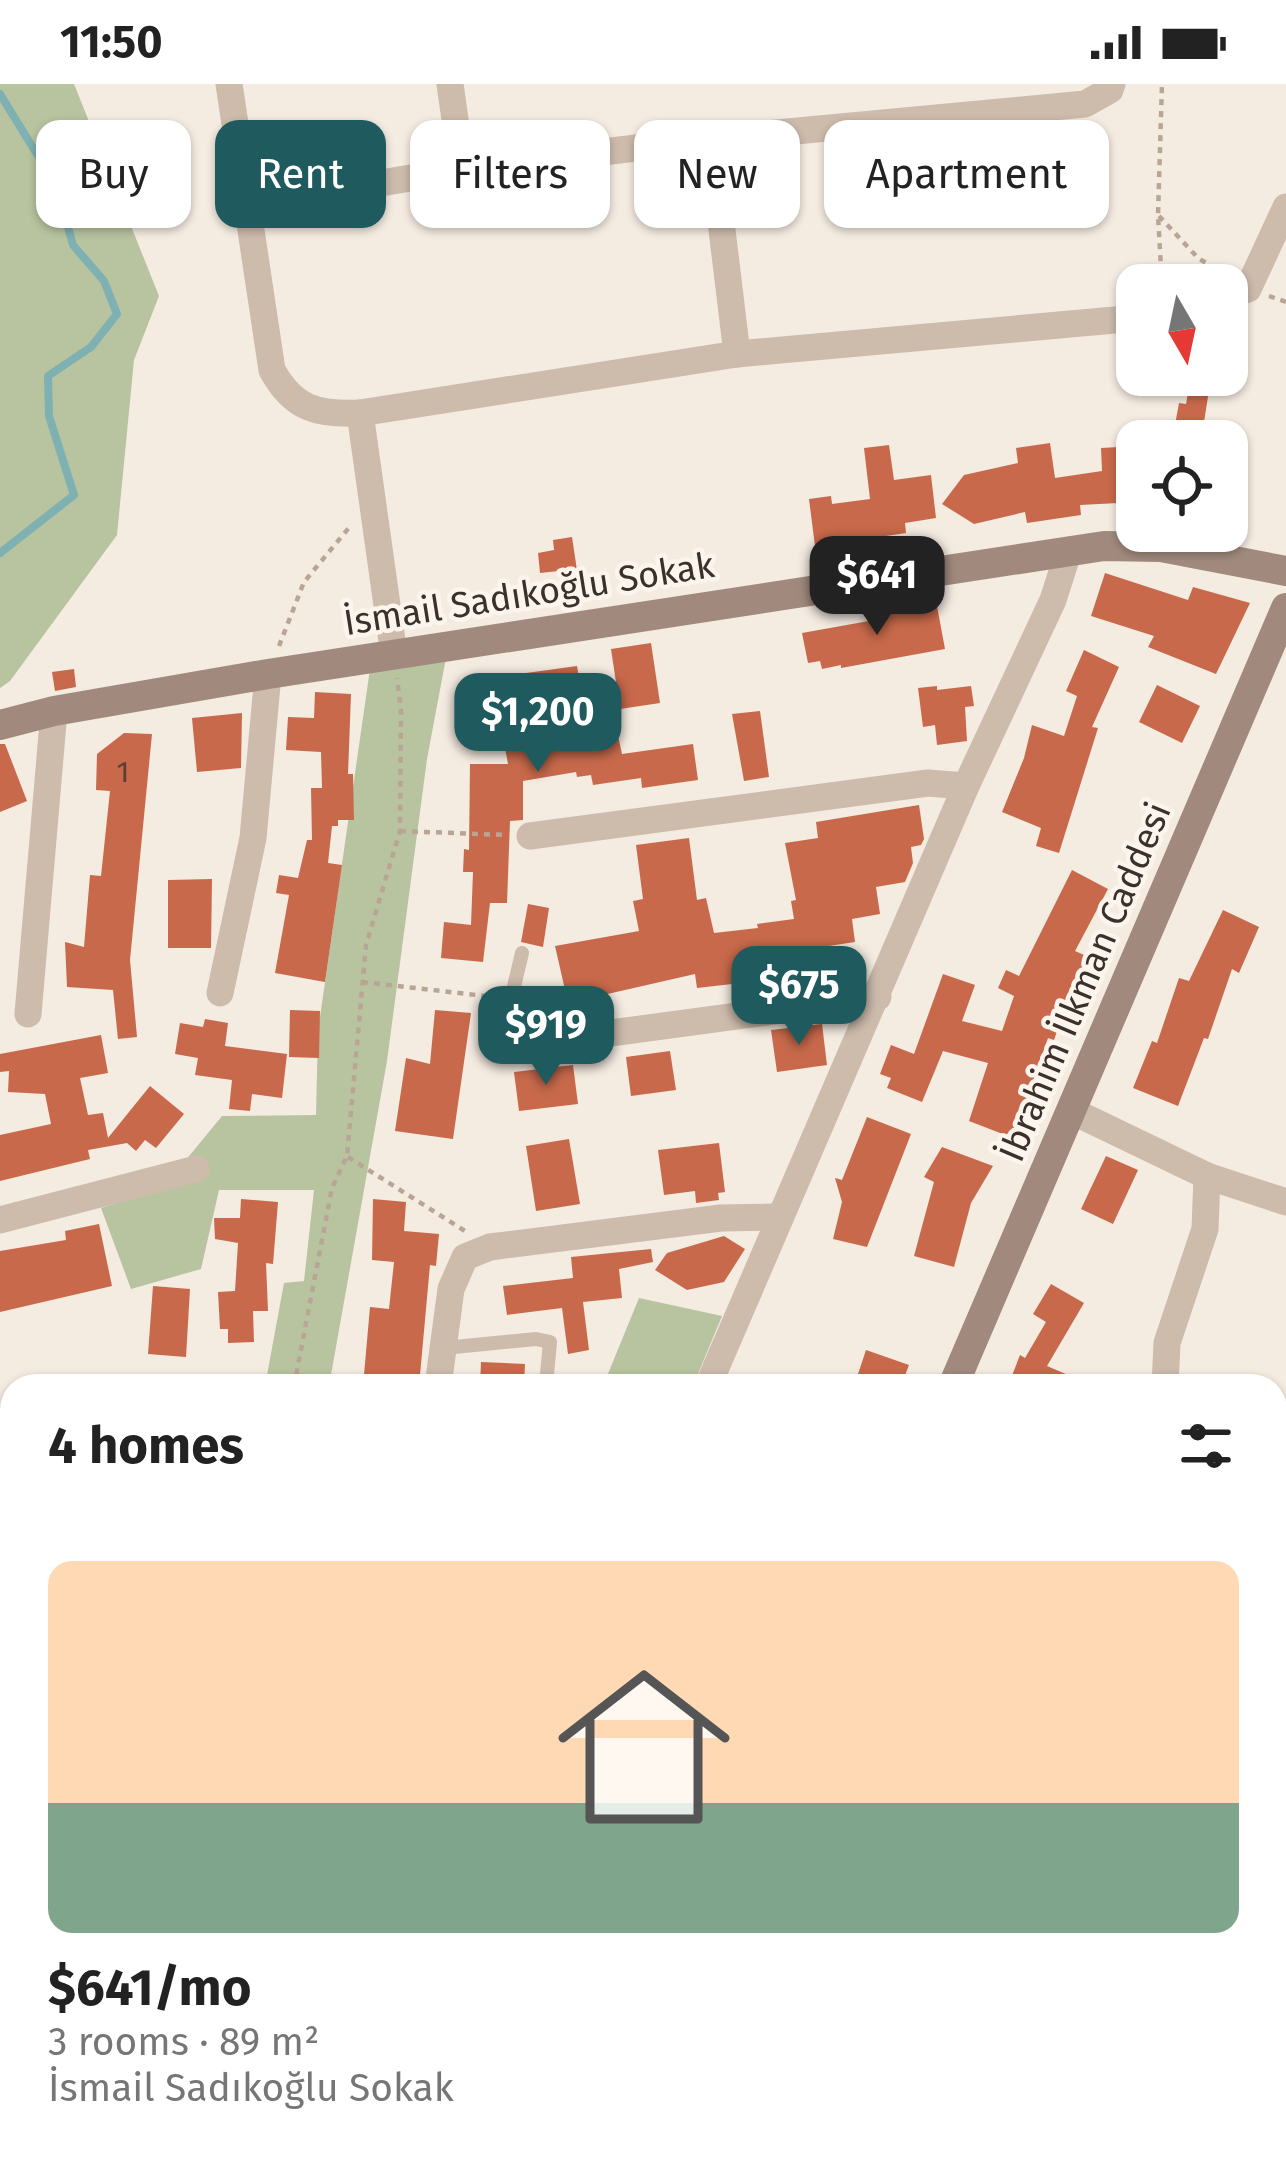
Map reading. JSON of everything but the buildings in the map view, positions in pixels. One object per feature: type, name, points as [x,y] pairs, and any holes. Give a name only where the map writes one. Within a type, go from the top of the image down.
[{"type":"street","points":[[229,84],[235,120]]},
{"type":"street","points":[[450,84],[455,120]]},
{"type":"street","points":[[800,131],[1084,104],[1110,90],[1112,84]]},
{"type":"street","points":[[1248,275],[1286,207]]},
{"type":"street","points":[[252,228],[272,370],[296,404],[310,410],[360,413],[736,353],[1116,320]]},
{"type":"street","points":[[721,228],[736,353]]},
{"type":"street","points":[[360,413],[394,655]]},
{"type":"street","name":"İsmail Sadıkoğlu Sokak","points":[[0,725],[54,711],[268,674],[1069,550],[1162,548],[1286,572]]},
{"type":"street","points":[[713,1374],[966,786],[1053,600],[1069,550]]},
{"type":"street","name":"İbrahim İlkman Caddesi","points":[[958,1374],[1286,608]]},
{"type":"street","points":[[220,993],[253,838],[268,674]]},
{"type":"street","points":[[28,1014],[54,711]]},
{"type":"street","points":[[530,836],[928,783],[966,786]]},
{"type":"street","points":[[514,1046],[878,997]]},
{"type":"street","points":[[1072,1111],[1207,1176],[1286,1202]]},
{"type":"street","points":[[0,1220],[196,1169]]},
{"type":"street","points":[[1165,1374],[1166,1343],[1205,1229],[1207,1176]]},
{"type":"street","points":[[440,1374],[451,1288],[465,1258],[490,1247],[721,1219],[778,1217]]},
{"type":"lane","points":[[514,1046],[511,999],[521,953]]},
{"type":"lane","points":[[444,1348],[536,1339],[550,1342],[547,1374]]},
{"type":"path","points":[[1161,264],[1162,84]]},
{"type":"path","points":[[1159,215],[1205,264]]},
{"type":"path","points":[[268,674],[304,582],[372,500]]},
{"type":"path","points":[[296,1374],[332,1187],[346,1156],[366,945],[400,831],[401,710],[394,655]]},
{"type":"path","points":[[400,831],[530,836]]},
{"type":"path","points":[[362,982],[511,999]]},
{"type":"path","points":[[346,1156],[490,1247]]},
{"type":"green space","points":[[0,84],[74,84],[88,120],[36,120],[36,228],[132,228],[159,296],[134,360],[117,535],[10,681],[0,688]]},
{"type":"green space","points":[[446,658],[427,759],[387,1061],[331,1374],[267,1374],[284,1283],[304,1281],[314,1190],[219,1190],[201,1269],[131,1289],[101,1208],[162,1189],[222,1116],[316,1115],[318,1031],[370,669]]},
{"type":"green space","points":[[639,1298],[722,1316],[698,1374],[608,1374]]},
{"type":"waterway","points":[[0,94],[56,185],[73,245],[104,281],[117,314],[91,347],[48,376],[49,416],[74,495],[0,553]]}]
